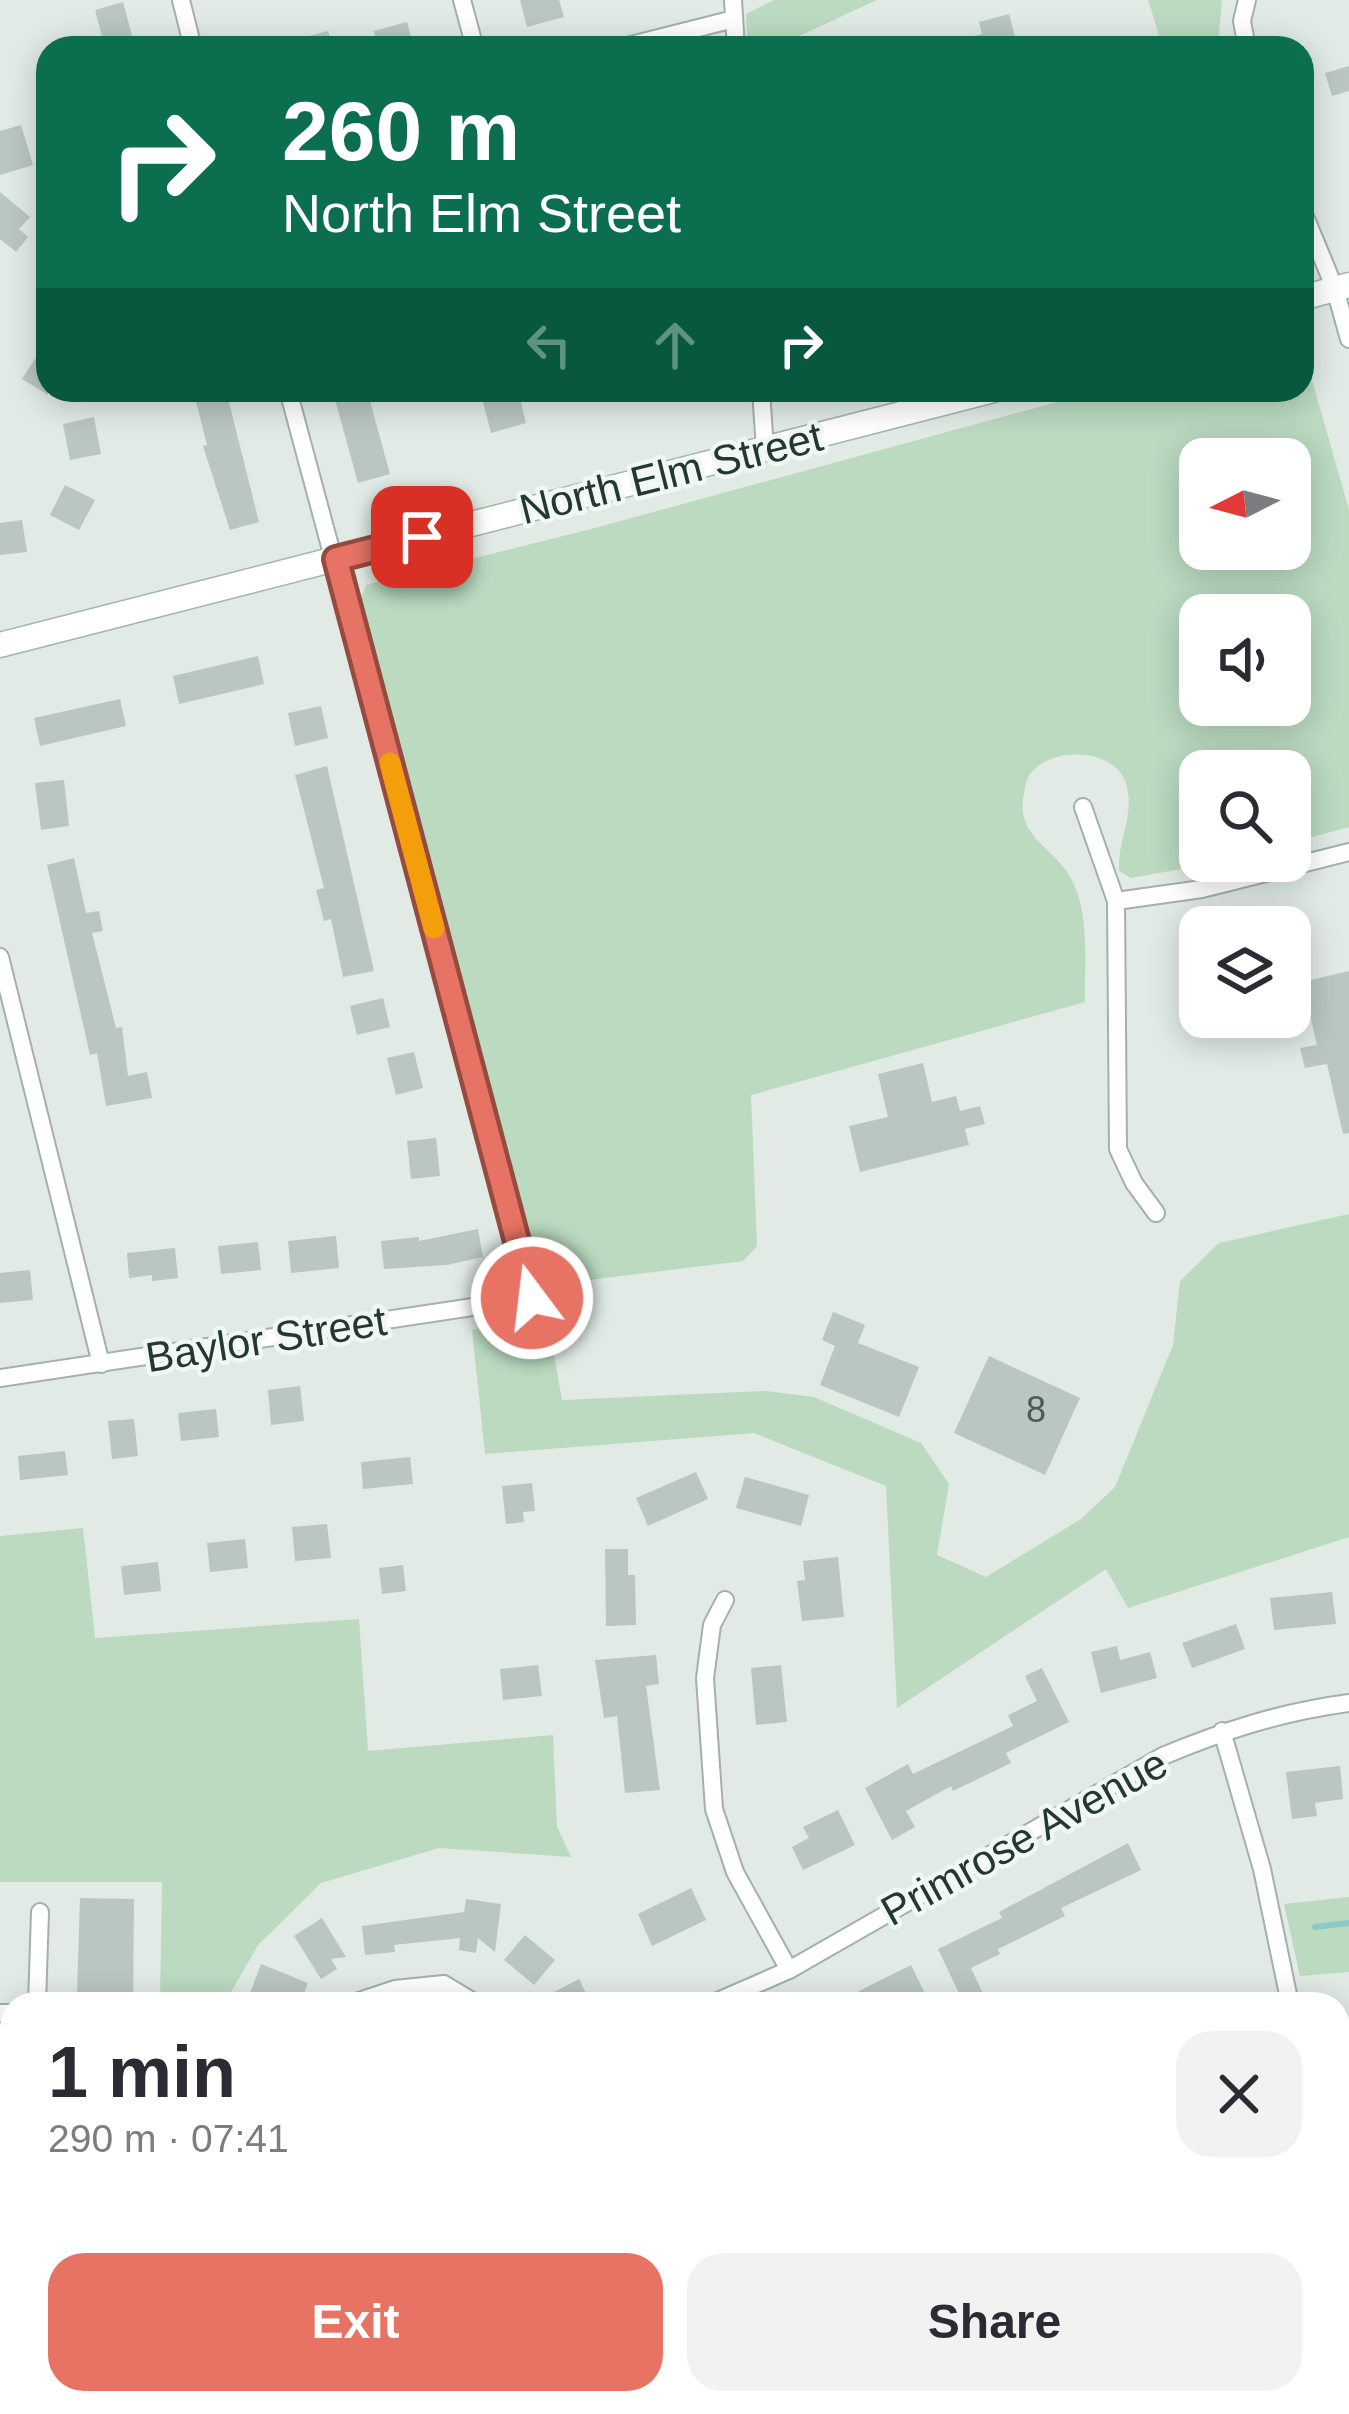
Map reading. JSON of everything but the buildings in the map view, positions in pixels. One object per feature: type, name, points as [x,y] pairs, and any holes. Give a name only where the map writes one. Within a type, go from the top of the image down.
[{"type":"main road","name":"North Elm Street","points":[[0,645],[947,402]]},
{"type":"street","points":[[181,0],[190,36]]},
{"type":"street","points":[[461,0],[472,36]]},
{"type":"street","points":[[1245,36],[1247,0]]},
{"type":"street","points":[[654,36],[734,9]]},
{"type":"street","points":[[1314,232],[1342,286],[1349,339]]},
{"type":"street","points":[[291,402],[336,559]]},
{"type":"street","points":[[761,402],[765,449]]},
{"type":"street","name":"Baylor Street","points":[[0,1378],[532,1298],[336,559]]},
{"type":"street","points":[[1083,807],[1116,901],[1118,1149],[1134,1183],[1156,1213]]},
{"type":"street","points":[[1116,901],[1202,890],[1349,852]]},
{"type":"street","points":[[0,957],[101,1364]]},
{"type":"street","points":[[725,1600],[712,1625],[705,1678],[714,1809],[735,1872],[789,1970]]},
{"type":"street","name":"Primrose Avenue","points":[[739,1992],[789,1970],[1163,1756],[1222,1731],[1286,1712],[1349,1703]]},
{"type":"street","points":[[1222,1731],[1262,1869],[1288,1992]]},
{"type":"street","points":[[37,1992],[40,1912]]},
{"type":"street","points":[[385,1992],[445,1984],[458,1992]]},
{"type":"green space","points":[[774,0],[877,0],[799,36],[747,36],[746,14]]},
{"type":"green space","points":[[1148,0],[1222,0],[1220,36],[1159,36]]},
{"type":"green space","points":[[1314,387],[1349,510],[1349,827],[1311,837],[1311,750],[1179,750],[1179,869],[1131,878],[1119,871],[1129,804],[1118,770],[1108,762],[1080,755],[1040,765],[1027,779],[1023,812],[1031,832],[1069,875],[1081,904],[1085,1002],[751,1095],[757,1246],[743,1261],[540,1286],[360,600],[366,585],[1057,402],[1314,402]]},
{"type":"green space","points":[[1349,1214],[1349,1537],[1128,1608],[1106,1569],[897,1708],[886,1486],[754,1433],[485,1454],[472,1330],[547,1315],[562,1400],[766,1391],[814,1397],[921,1443],[949,1484],[937,1555],[986,1577],[1081,1519],[1115,1487],[1173,1345],[1180,1281],[1219,1243]]},
{"type":"green space","points":[[83,1528],[95,1638],[359,1619],[368,1751],[553,1735],[557,1827],[571,1857],[439,1848],[321,1883],[258,1945],[231,1992],[160,1992],[162,1882],[0,1882],[0,1536]]},
{"type":"green space","points":[[1349,1897],[1349,1972],[1300,1976],[1284,1904]]},
{"type":"waterway","points":[[1315,1927],[1349,1923]]},
{"type":"slow traffic","points":[[390,763],[434,928]]},
{"type":"route","points":[[422,537],[336,559],[532,1298]]}]
